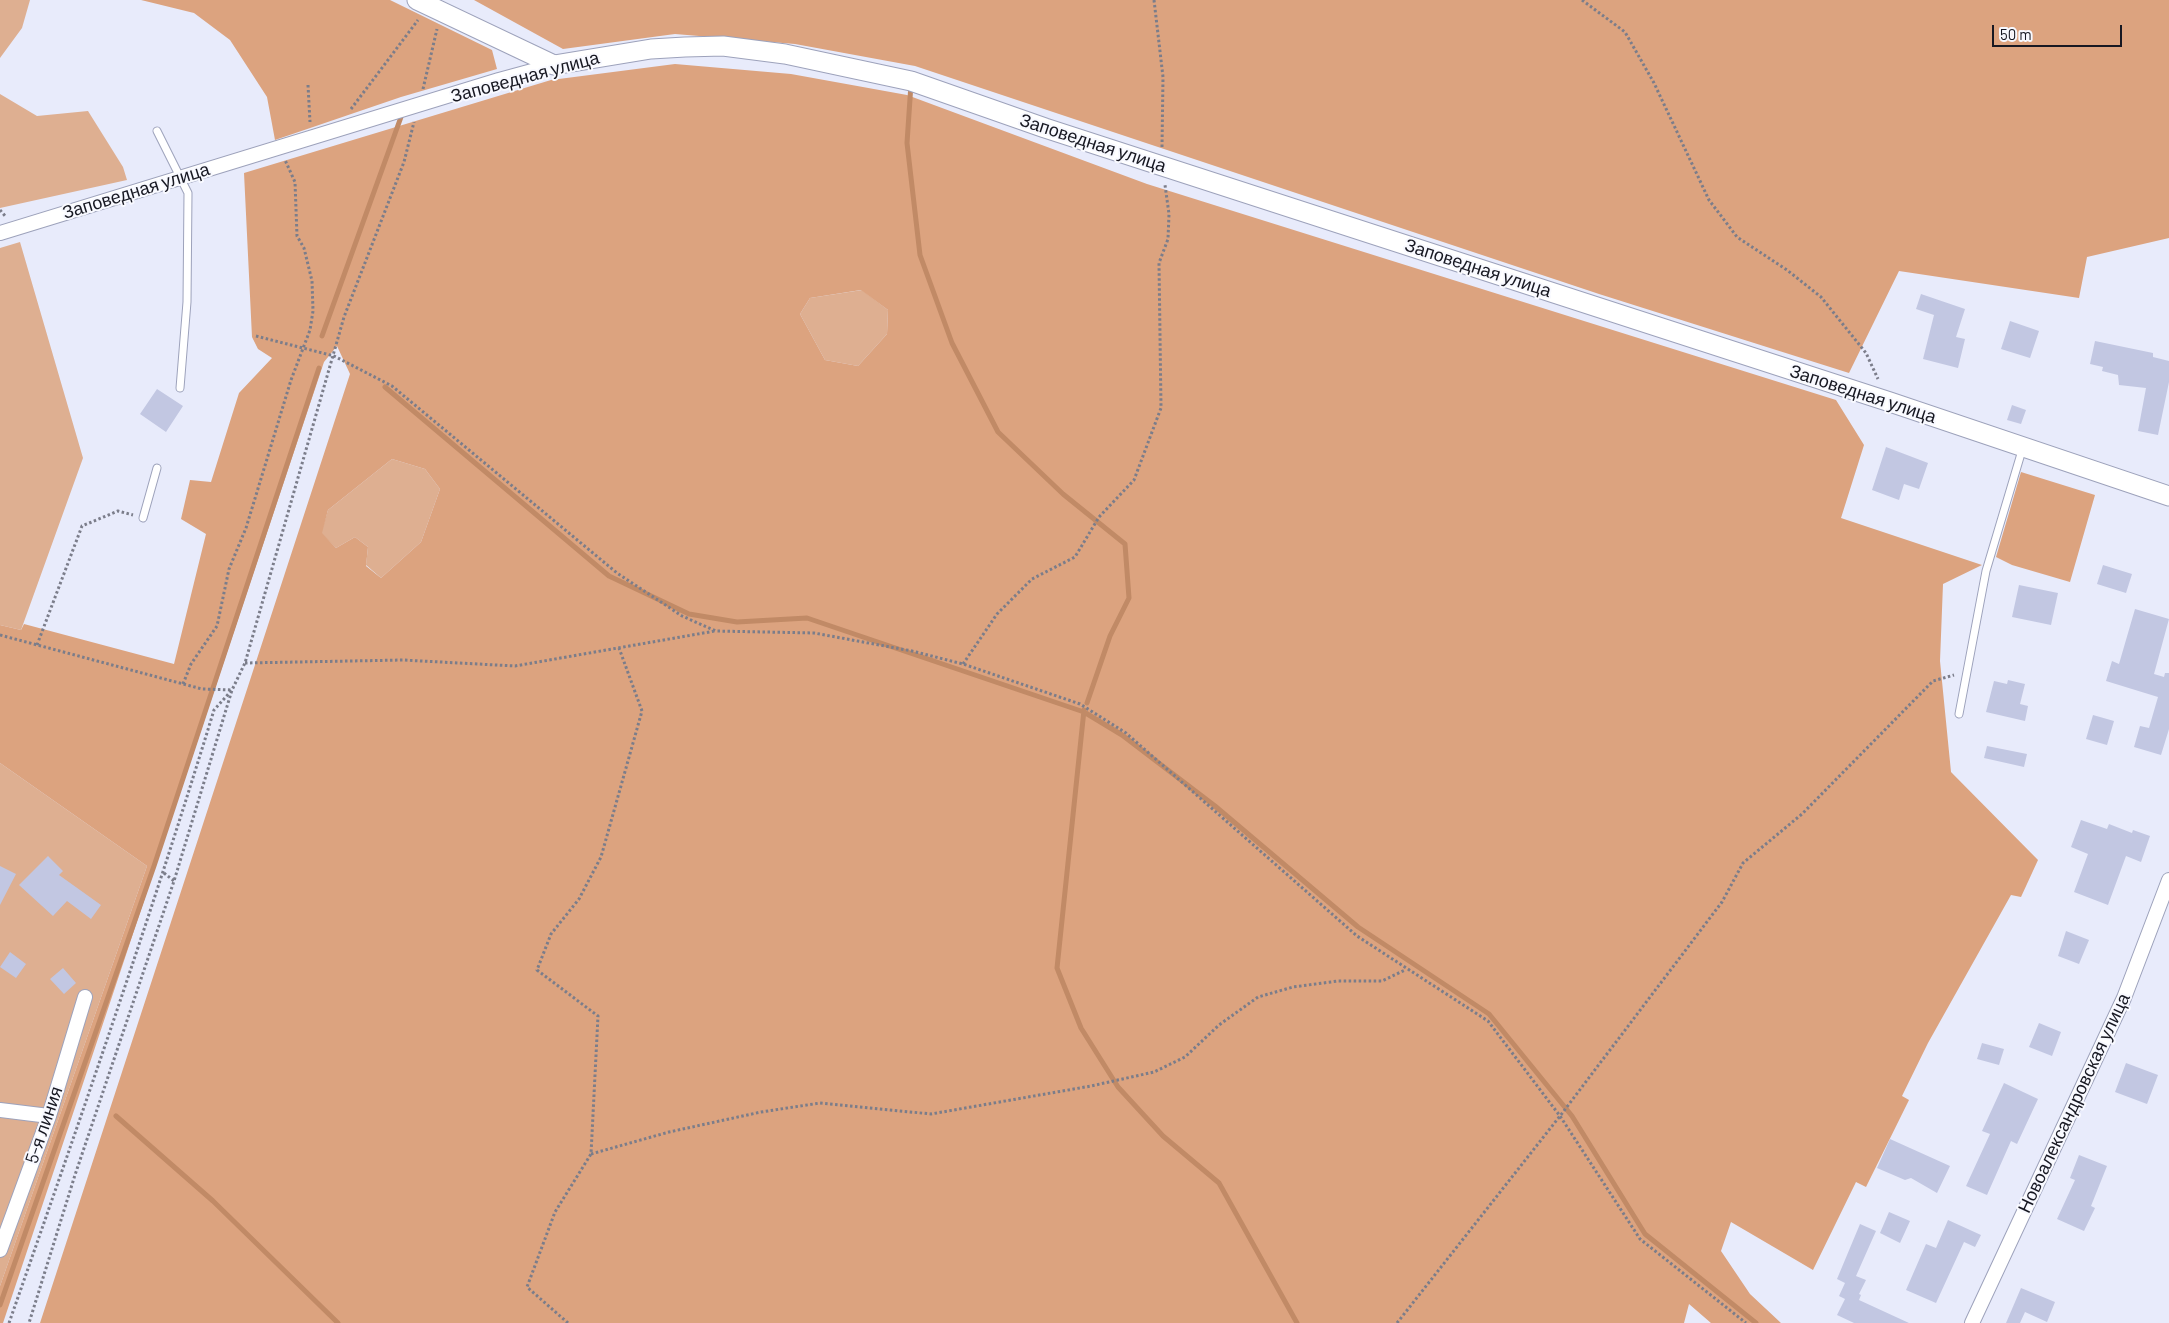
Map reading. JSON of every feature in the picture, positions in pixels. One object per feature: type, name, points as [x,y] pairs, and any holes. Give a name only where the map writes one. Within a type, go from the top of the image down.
[{"type":"street","points":[[429,5],[554,65]]},
{"type":"street","name":"Заповедная улица","points":[[0,233],[499,80],[554,65],[650,49],[723,46],[785,54],[911,81],[1162,165],[1890,402],[2169,496]]},
{"type":"street","name":"Новоалександровская улица","points":[[1972,1323],[2124,998],[2169,880]]},
{"type":"street","name":"5-я линия","points":[[0,1250],[49,1116],[85,997]]},
{"type":"street","points":[[0,1110],[49,1116]]},
{"type":"lane","points":[[156,131],[188,193],[188,302],[180,388]]},
{"type":"lane","points":[[1959,714],[1986,571],[2023,447]]},
{"type":"lane","points":[[143,518],[157,468]]},
{"type":"path","points":[[963,664],[997,614],[1032,579],[1075,557],[1099,517],[1134,480],[1161,408],[1159,263],[1168,239],[1169,214],[1162,165],[1163,78],[1154,0]]},
{"type":"path","points":[[1582,0],[1625,32],[1654,83],[1709,200],[1737,237],[1787,270],[1821,298],[1866,353],[1890,402]]},
{"type":"path","points":[[29,1323],[174,881],[232,690],[245,663],[344,318],[404,162],[418,106],[429,5]]},
{"type":"path","points":[[333,132],[429,5]]},
{"type":"path","points":[[308,85],[310,139]]},
{"type":"path","points":[[183,684],[192,664],[217,626],[229,569],[246,528],[301,349],[310,330],[314,311],[312,281],[304,248],[298,236],[295,182],[280,148]]},
{"type":"path","points":[[256,336],[334,356],[392,386],[617,573],[682,616],[716,631]]},
{"type":"path","points":[[37,645],[82,526],[118,511],[143,518]]},
{"type":"path","points":[[245,663],[403,660],[515,666],[716,631],[814,633],[912,651],[963,664],[1080,704],[1126,732],[1357,936],[1405,970],[1488,1021],[1560,1116],[1640,1239],[1746,1323]]},
{"type":"path","points":[[0,635],[202,689],[232,690]]},
{"type":"path","points":[[568,1323],[527,1286],[555,1212],[590,1154],[598,1016],[537,970],[551,934],[579,899],[601,857],[640,720],[642,711],[619,648]]},
{"type":"path","points":[[1397,1323],[1571,1102],[1722,902],[1743,863],[1802,814],[1933,681],[1967,671]]},
{"type":"path","points":[[8,1323],[97,1073],[164,873],[214,710],[232,690]]},
{"type":"path","points":[[164,873],[174,881]]},
{"type":"path","points":[[590,1154],[669,1132],[761,1112],[820,1103],[931,1114],[1004,1103],[1154,1072],[1186,1057],[1219,1025],[1258,997],[1293,987],[1338,981],[1382,981],[1405,970]]},
{"type":"shaded area","points":[[0,0],[30,0],[22,28],[0,58]]},
{"type":"shaded area","points":[[141,0],[390,0],[492,50],[497,69],[401,97],[275,140],[267,97],[230,40],[194,13]]},
{"type":"shaded area","points":[[474,0],[2169,0],[2169,238],[2087,257],[2079,298],[1899,271],[1849,373],[1599,294],[915,66],[795,44],[675,34],[563,49]]},
{"type":"shaded area","points":[[675,64],[791,74],[907,95],[1147,184],[1836,400],[1864,445],[1841,518],[1982,565],[1943,584],[1940,661],[1951,772],[2038,860],[2021,897],[2011,895],[1928,1043],[1902,1096],[1909,1100],[1866,1187],[1856,1182],[1813,1270],[1731,1222],[1721,1251],[1750,1294],[1781,1323],[1711,1323],[1689,1304],[1684,1323],[40,1323],[350,374],[337,346],[324,362],[3,1323],[0,1323],[0,1286],[147,866],[0,763],[0,625],[21,630],[24,624],[174,664],[206,534],[181,519],[190,480],[211,482],[239,393],[272,358],[258,349],[252,337],[244,173],[551,80]],"holes":[[[861,290],[888,310],[887,334],[858,366],[825,360],[800,314],[810,298]],[[392,459],[425,469],[440,489],[421,542],[381,578],[366,566],[368,547],[355,537],[336,548],[322,533],[328,510]]]},
{"type":"shaded area","points":[[0,94],[37,116],[88,111],[123,167],[127,180],[0,208]]},
{"type":"shaded area","points":[[20,242],[83,458],[21,630],[0,625],[0,248]]},
{"type":"shaded area","points":[[862,290],[888,310],[887,334],[858,366],[825,360],[800,314],[810,298]]},
{"type":"shaded area","points":[[392,459],[425,469],[440,489],[421,542],[381,578],[366,565],[368,547],[355,537],[336,548],[321,533],[328,510]]},
{"type":"shaded area","points":[[2021,472],[2095,495],[2070,582],[2012,565],[1996,557]]},
{"type":"shaded area","points":[[0,763],[147,866],[0,1286]]},
{"type":"building","points":[[1921,294],[1965,309],[1956,337],[1965,339],[1958,368],[1923,359],[1934,315],[1916,309]]},
{"type":"building","points":[[2010,321],[2039,331],[2030,358],[2001,349]]},
{"type":"building","points":[[2095,341],[2153,353],[2153,357],[2169,361],[2169,382],[2158,435],[2138,431],[2146,388],[2119,385],[2118,375],[2102,371],[2103,367],[2090,364]]},
{"type":"building","points":[[157,389],[183,406],[166,432],[140,414]]},
{"type":"building","points":[[2012,405],[2026,410],[2021,424],[2007,420]]},
{"type":"building","points":[[1886,447],[1928,463],[1919,489],[1904,484],[1899,500],[1872,490]]},
{"type":"building","points":[[2103,565],[2132,574],[2126,593],[2097,584]]},
{"type":"building","points":[[2019,585],[2058,593],[2051,625],[2012,617]]},
{"type":"building","points":[[2135,609],[2169,619],[2154,674],[2164,677],[2165,673],[2169,673],[2169,729],[2161,755],[2134,747],[2140,726],[2149,728],[2158,697],[2106,681],[2112,661],[2119,664]]},
{"type":"building","points":[[2008,680],[2025,684],[2020,704],[2028,706],[2025,721],[1986,712],[1994,681],[2007,684]]},
{"type":"building","points":[[2093,715],[2114,721],[2107,745],[2086,739]]},
{"type":"building","points":[[1987,746],[2027,754],[2024,767],[1984,758]]},
{"type":"building","points":[[2081,820],[2107,829],[2109,824],[2132,833],[2133,830],[2150,836],[2141,862],[2126,856],[2108,905],[2074,892],[2088,854],[2071,847]]},
{"type":"building","points":[[48,856],[63,871],[59,875],[101,905],[91,919],[67,901],[53,916],[19,885]]},
{"type":"building","points":[[0,866],[16,874],[0,905]]},
{"type":"building","points":[[2066,931],[2089,940],[2079,964],[2058,956]]},
{"type":"building","points":[[10,952],[26,964],[16,978],[0,967]]},
{"type":"building","points":[[63,968],[76,983],[64,994],[50,979]]},
{"type":"building","points":[[2039,1023],[2061,1032],[2052,1056],[2029,1047]]},
{"type":"building","points":[[1982,1043],[2004,1049],[1999,1065],[1977,1059]]},
{"type":"building","points":[[2126,1063],[2158,1075],[2147,1104],[2115,1092]]},
{"type":"building","points":[[2004,1083],[2038,1099],[2017,1144],[2011,1141],[1987,1195],[1966,1186],[1990,1134],[1982,1131]]},
{"type":"building","points":[[1890,1139],[1950,1166],[1937,1193],[1911,1178],[1905,1180],[1877,1168]]},
{"type":"building","points":[[2079,1155],[2107,1166],[2091,1206],[2095,1208],[2084,1231],[2057,1219],[2075,1180],[2070,1178]]},
{"type":"building","points":[[1889,1212],[1910,1221],[1900,1243],[1880,1233]]},
{"type":"building","points":[[1948,1220],[1981,1235],[1975,1247],[1964,1242],[1936,1303],[1906,1290],[1926,1244],[1936,1248]]},
{"type":"building","points":[[1860,1224],[1876,1231],[1856,1276],[1866,1280],[1859,1294],[1861,1295],[1859,1300],[1909,1323],[1854,1323],[1837,1315],[1845,1299],[1839,1296],[1845,1283],[1837,1279]]},
{"type":"building","points":[[2021,1288],[2055,1302],[2047,1322],[2025,1312],[2020,1323],[2006,1323]]},
{"type":"waterway","points":[[911,84],[907,143],[920,255],[952,343],[998,432],[1063,494],[1125,544],[1129,598],[1110,636],[1087,703]]},
{"type":"waterway","points":[[322,336],[401,117]]},
{"type":"waterway","points":[[0,1305],[154,866],[319,368]]},
{"type":"waterway","points":[[385,387],[609,576],[689,614],[737,622],[807,618],[1084,712],[1122,735],[1215,806],[1358,927],[1489,1014],[1572,1116],[1645,1234],[1756,1323]]},
{"type":"waterway","points":[[1084,710],[1057,968],[1081,1028],[1118,1087],[1163,1136],[1219,1183],[1297,1323]]},
{"type":"waterway","points":[[116,1116],[213,1201],[338,1323]]}]
